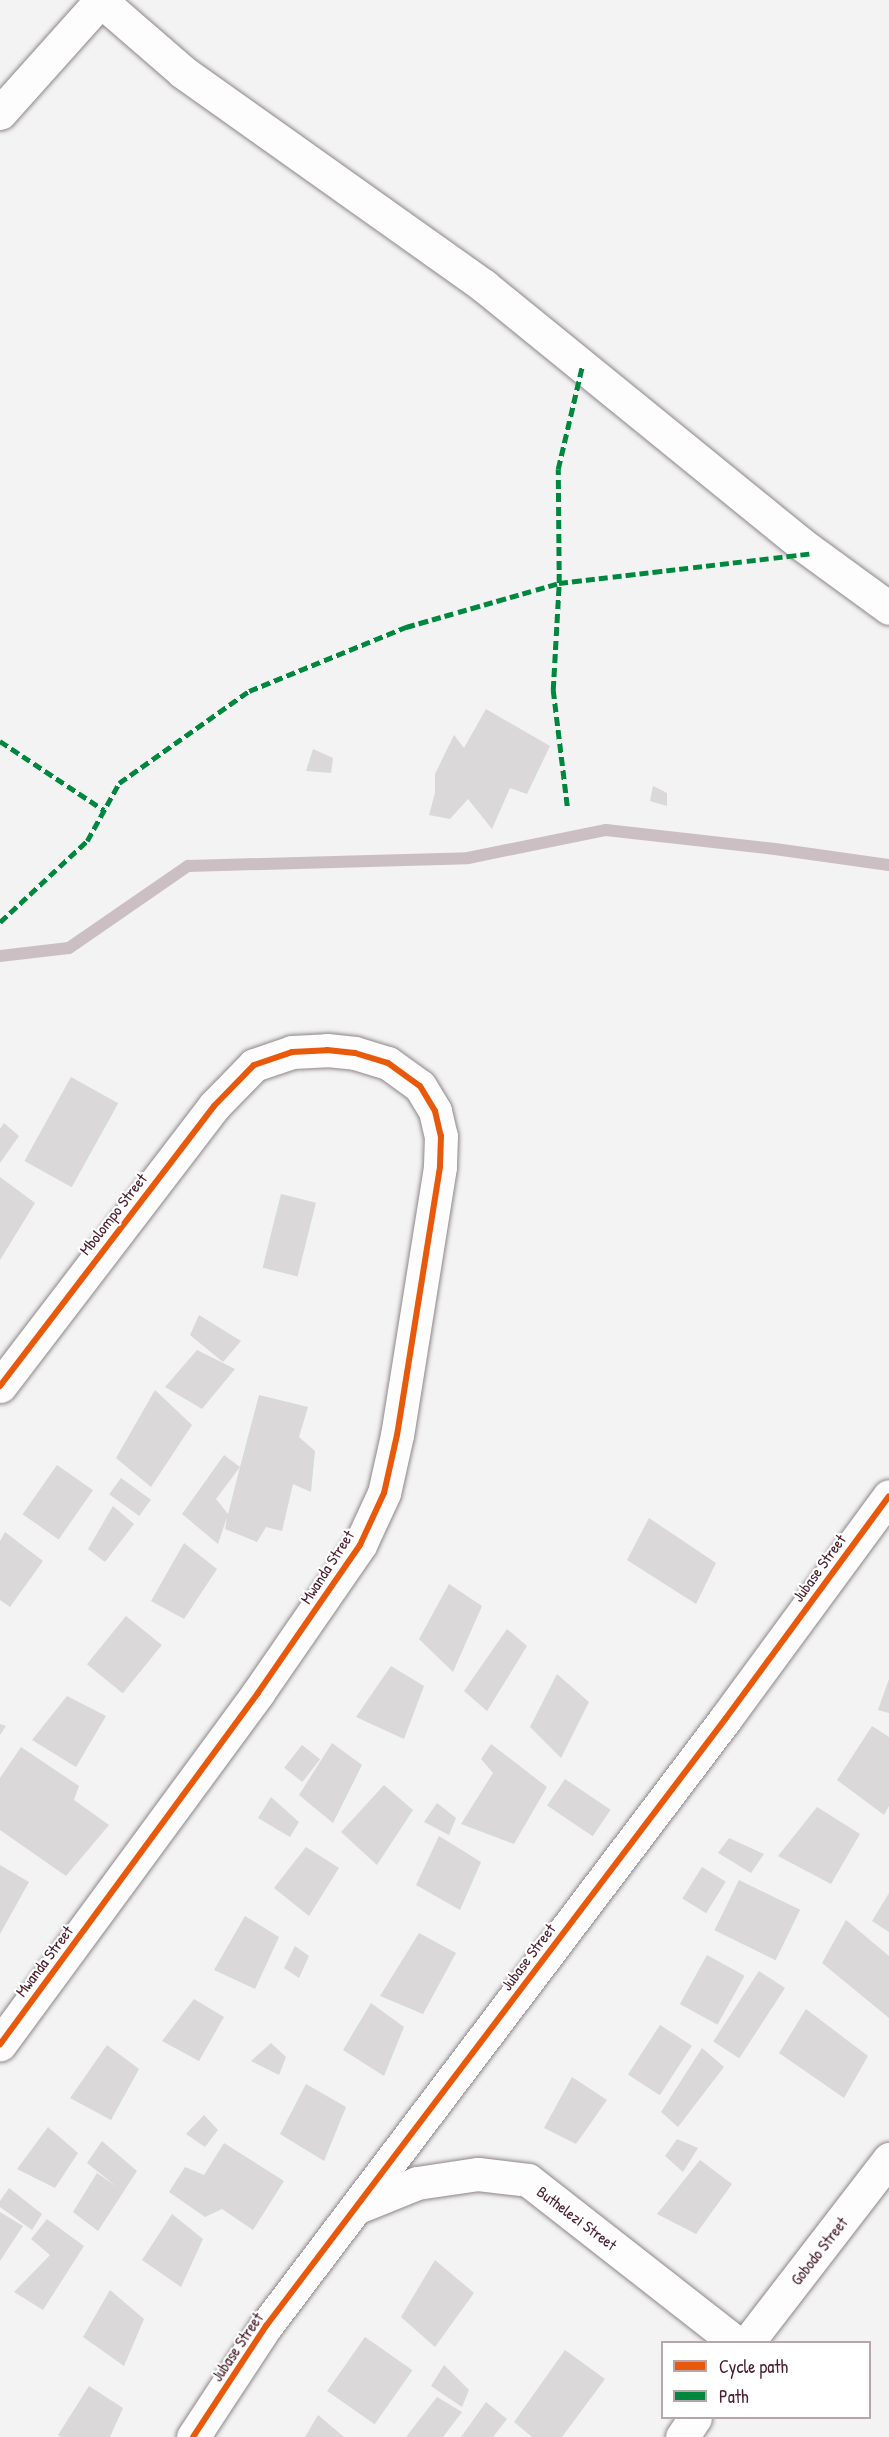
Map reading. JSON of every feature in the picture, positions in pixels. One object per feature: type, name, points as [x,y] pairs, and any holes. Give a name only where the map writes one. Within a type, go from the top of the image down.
[{"type":"street","points":[[0,113],[100,0],[183,72],[484,286],[800,543],[889,608]]},
{"type":"street","name":"Mwanda Street","points":[[0,2044],[258,1693],[360,1545],[384,1492],[398,1435],[440,1167],[441,1136],[435,1111],[420,1086],[388,1064],[355,1053],[327,1050],[292,1052],[254,1065]]},
{"type":"street","name":"Mbolompo Street","points":[[0,1386],[214,1106],[254,1065]]},
{"type":"street","name":"Jubase Street","points":[[193,2437],[266,2326],[726,1718],[889,1496]]},
{"type":"street","name":"Gobodo Street","points":[[750,2341],[889,2159]]},
{"type":"street","name":"Buthelezi Street","points":[[358,2206],[417,2183],[478,2174],[528,2181],[573,2213],[733,2341]]},
{"type":"street","points":[[681,2437],[694,2419]]},
{"type":"building","points":[[486,709],[550,746],[527,794],[510,788],[492,829],[468,799],[450,819],[429,815],[435,793],[435,774],[454,735],[464,748]]},
{"type":"building","points":[[313,749],[333,758],[331,773],[306,771]]},
{"type":"building","points":[[653,786],[667,793],[667,806],[650,801]]},
{"type":"building","points":[[71,1077],[118,1103],[72,1187],[24,1161]]},
{"type":"building","points":[[4,1123],[19,1136],[0,1163],[0,1129]]},
{"type":"building","points":[[0,1177],[35,1203],[0,1260]]},
{"type":"building","points":[[281,1194],[316,1203],[298,1276],[263,1268]]},
{"type":"building","points":[[199,1315],[241,1341],[223,1362],[190,1335]]},
{"type":"building","points":[[197,1350],[235,1369],[202,1409],[165,1387]]},
{"type":"building","points":[[155,1390],[192,1425],[151,1487],[116,1458]]},
{"type":"building","points":[[259,1395],[308,1407],[299,1437],[315,1451],[311,1492],[293,1484],[282,1531],[266,1527],[257,1542],[225,1529],[227,1517],[218,1544],[182,1514],[224,1455],[240,1467]],"holes":[[[240,1467],[228,1514],[216,1499]]]},
{"type":"building","points":[[57,1465],[93,1490],[59,1539],[23,1514]]},
{"type":"building","points":[[121,1478],[151,1500],[139,1516],[109,1494]]},
{"type":"building","points":[[113,1506],[134,1524],[105,1562],[88,1549]]},
{"type":"building","points":[[649,1518],[716,1563],[696,1604],[627,1560]]},
{"type":"building","points":[[5,1532],[43,1561],[10,1607],[0,1600],[0,1541]]},
{"type":"building","points":[[184,1543],[217,1569],[184,1619],[151,1601]]},
{"type":"building","points":[[449,1584],[482,1606],[453,1672],[419,1639]]},
{"type":"building","points":[[126,1616],[162,1645],[123,1693],[87,1664]]},
{"type":"building","points":[[507,1629],[527,1646],[487,1711],[464,1691]]},
{"type":"building","points":[[391,1666],[424,1686],[404,1739],[356,1717]]},
{"type":"building","points":[[557,1674],[589,1702],[561,1758],[530,1727]]},
{"type":"building","points":[[889,1679],[889,1713],[878,1710]]},
{"type":"building","points":[[67,1696],[106,1716],[76,1767],[32,1740]]},
{"type":"building","points":[[0,1724],[6,1726],[0,1735]]},
{"type":"building","points":[[872,1726],[889,1737],[889,1806],[884,1815],[837,1780]]},
{"type":"building","points":[[332,1743],[362,1765],[333,1823],[299,1795]]},
{"type":"building","points":[[491,1744],[547,1787],[514,1844],[461,1824],[493,1773],[481,1759]]},
{"type":"building","points":[[302,1745],[320,1759],[302,1782],[284,1768]]},
{"type":"building","points":[[21,1747],[79,1786],[74,1800],[109,1825],[66,1876],[0,1830],[0,1778]]},
{"type":"building","points":[[565,1779],[611,1810],[593,1836],[547,1806]]},
{"type":"building","points":[[384,1785],[413,1810],[377,1865],[341,1832]]},
{"type":"building","points":[[271,1797],[299,1822],[290,1837],[258,1818]]},
{"type":"building","points":[[437,1803],[456,1818],[449,1835],[424,1822]]},
{"type":"building","points":[[817,1807],[860,1834],[831,1884],[778,1856]]},
{"type":"building","points":[[439,1836],[481,1862],[460,1910],[416,1885]]},
{"type":"building","points":[[729,1838],[764,1854],[751,1873],[718,1853]]},
{"type":"building","points":[[306,1847],[339,1868],[309,1916],[274,1888]]},
{"type":"building","points":[[0,1865],[29,1882],[0,1934]]},
{"type":"building","points":[[702,1867],[726,1882],[706,1913],[682,1898]]},
{"type":"building","points":[[739,1880],[800,1910],[776,1960],[714,1930]]},
{"type":"building","points":[[889,1893],[889,1932],[872,1921]]},
{"type":"building","points":[[245,1916],[279,1937],[255,1989],[214,1970]]},
{"type":"building","points":[[846,1920],[889,1956],[889,2018],[822,1963]]},
{"type":"building","points":[[419,1933],[456,1953],[423,2014],[380,1996]]},
{"type":"building","points":[[295,1946],[309,1956],[299,1978],[284,1968]]},
{"type":"building","points":[[707,1955],[745,1976],[717,2025],[680,2004]]},
{"type":"building","points":[[759,1971],[785,1988],[739,2058],[713,2041]]},
{"type":"building","points":[[194,1999],[224,2017],[199,2061],[162,2041]]},
{"type":"building","points":[[371,2003],[404,2027],[384,2076],[343,2050]]},
{"type":"building","points":[[806,2009],[868,2056],[844,2098],[779,2053]]},
{"type":"building","points":[[660,2025],[692,2046],[660,2095],[628,2074]]},
{"type":"building","points":[[271,2043],[286,2057],[279,2075],[251,2061]]},
{"type":"building","points":[[107,2045],[139,2069],[111,2120],[70,2098]]},
{"type":"building","points":[[702,2048],[724,2067],[678,2127],[661,2112]]},
{"type":"building","points":[[572,2077],[607,2100],[576,2144],[544,2128]]},
{"type":"building","points":[[306,2084],[346,2107],[324,2161],[280,2134]]},
{"type":"building","points":[[204,2115],[218,2130],[205,2147],[186,2134]]},
{"type":"building","points":[[48,2127],[78,2153],[55,2188],[17,2169]]},
{"type":"building","points":[[677,2139],[698,2148],[683,2172],[665,2156]]},
{"type":"building","points":[[102,2141],[137,2171],[98,2231],[73,2212],[97,2173],[117,2187],[87,2163]]},
{"type":"building","points":[[224,2143],[284,2181],[253,2230],[222,2209],[205,2217],[169,2192],[185,2167],[204,2175]]},
{"type":"building","points":[[700,2160],[732,2184],[696,2234],[657,2214]]},
{"type":"building","points":[[9,2188],[42,2214],[32,2230],[0,2207],[0,2201]]},
{"type":"building","points":[[0,2212],[23,2226],[0,2261]]},
{"type":"building","points":[[172,2214],[203,2239],[181,2287],[142,2260]]},
{"type":"building","points":[[47,2219],[84,2246],[43,2310],[14,2292],[50,2255],[31,2239]]},
{"type":"building","points":[[435,2260],[474,2293],[435,2347],[401,2317]]},
{"type":"building","points":[[110,2290],[144,2319],[124,2366],[83,2337]]},
{"type":"building","points":[[365,2337],[413,2370],[375,2424],[327,2391]]},
{"type":"building","points":[[565,2350],[605,2379],[562,2437],[532,2437],[514,2422]]},
{"type":"building","points":[[444,2365],[469,2390],[462,2407],[431,2386]]},
{"type":"building","points":[[89,2386],[123,2408],[110,2437],[61,2437],[58,2435]]},
{"type":"building","points":[[437,2397],[462,2412],[443,2437],[406,2437]]},
{"type":"building","points":[[486,2402],[507,2419],[493,2437],[461,2437]]},
{"type":"building","points":[[318,2415],[344,2437],[305,2437]]},
{"type":"waterway","points":[[0,956],[69,948],[188,866],[468,858],[606,830],[775,849],[889,865]]},
{"type":"marked path","points":[[567,806],[553,690],[559,583],[558,469],[582,367]]},
{"type":"marked path","points":[[0,922],[87,841],[119,783],[249,691],[406,627],[559,583],[813,553]]},
{"type":"marked path","points":[[0,741],[104,810]]},
{"type":"cycle path","points":[[0,1386],[214,1106],[254,1065],[292,1052],[327,1050],[355,1053],[388,1063],[420,1086],[435,1111],[441,1136],[440,1167],[397,1435],[384,1493],[360,1545],[258,1693],[0,2044]]},
{"type":"cycle path","points":[[193,2437],[266,2326],[726,1718],[889,1496]]}]
